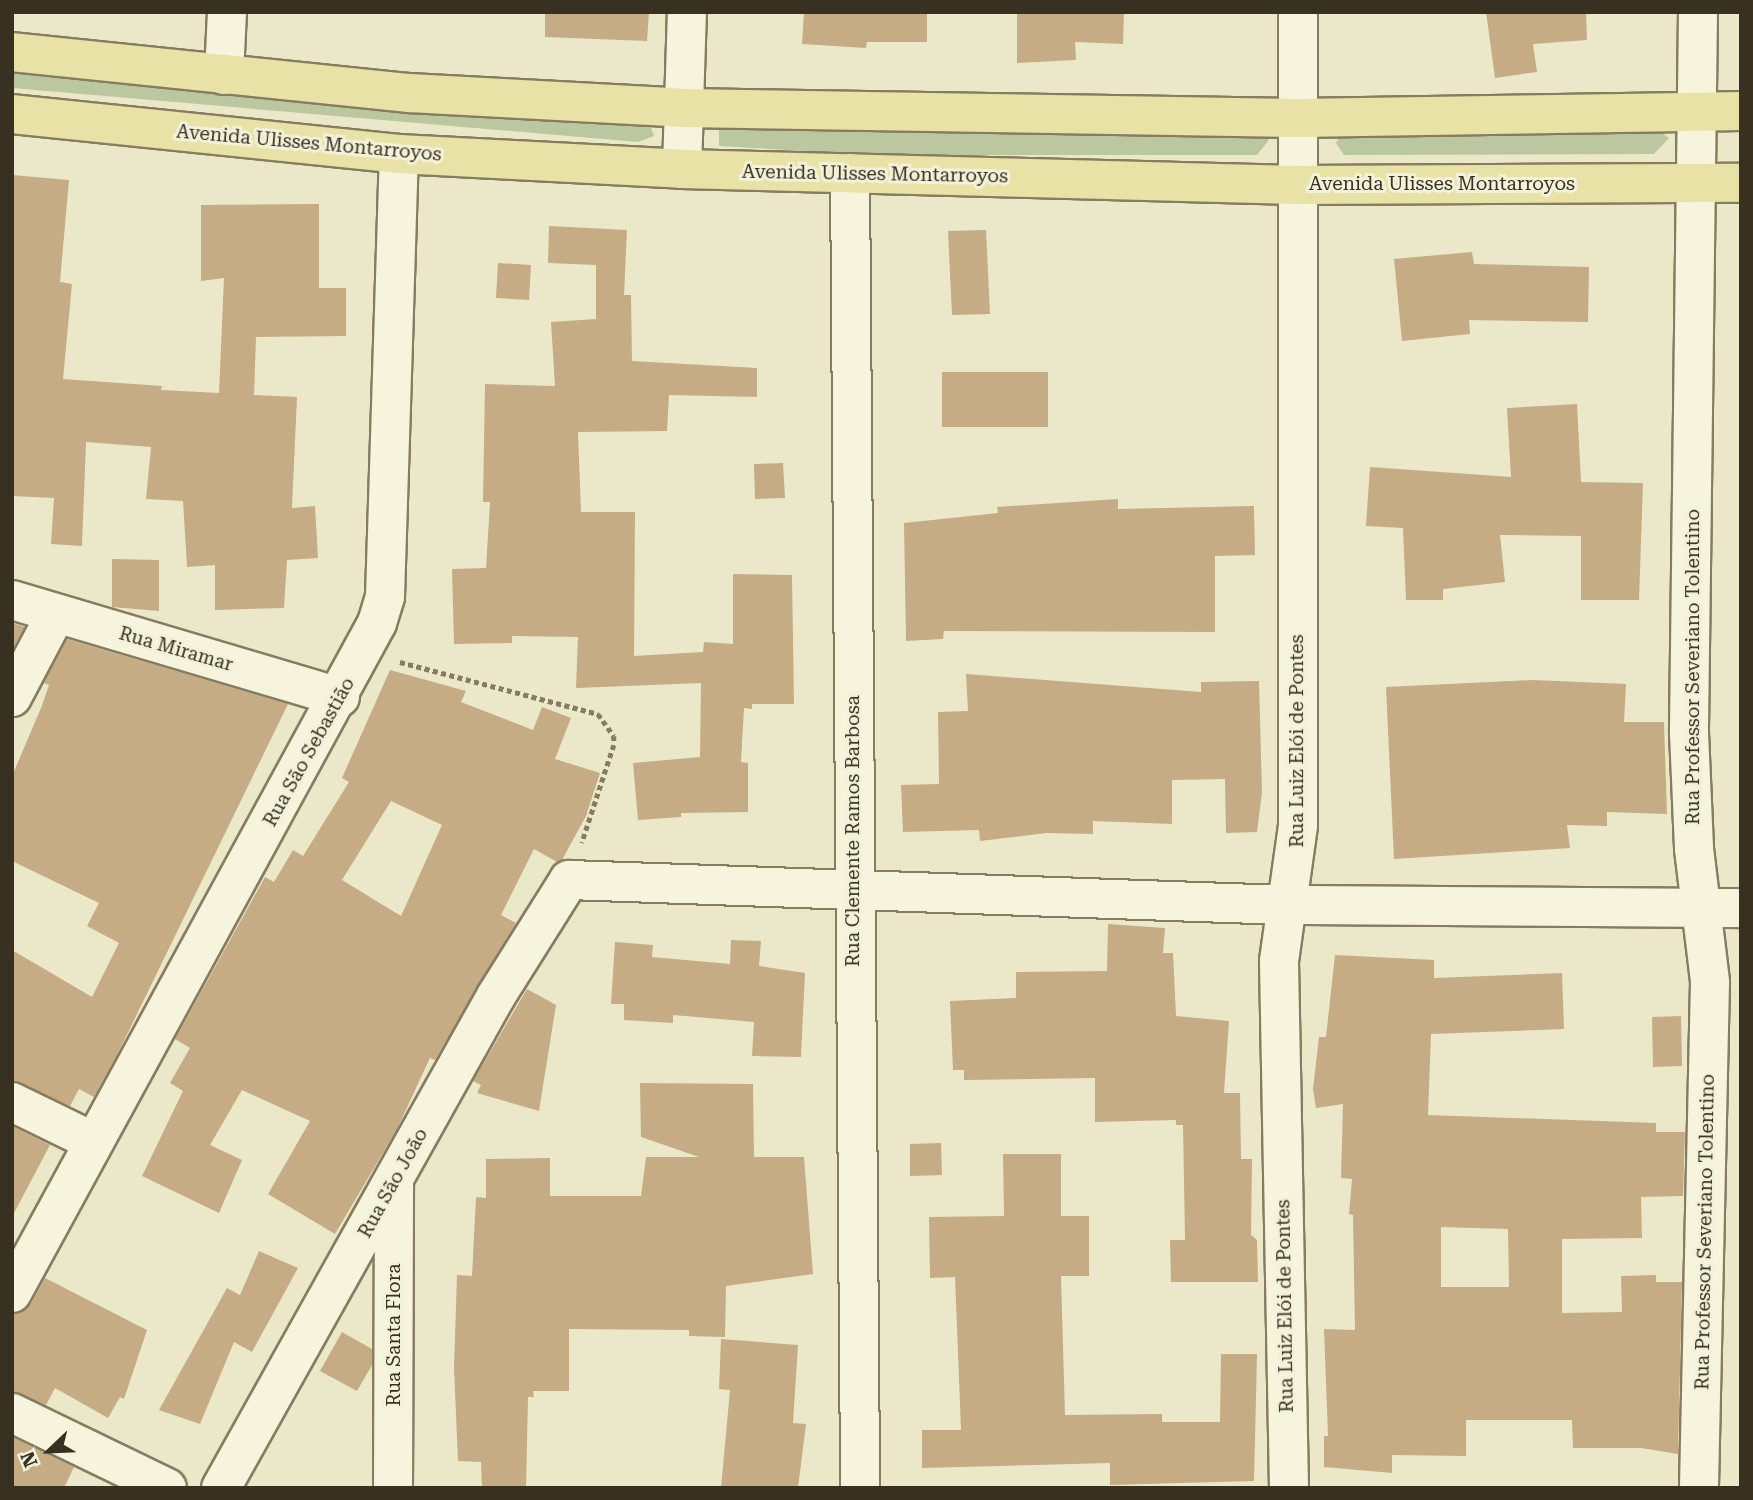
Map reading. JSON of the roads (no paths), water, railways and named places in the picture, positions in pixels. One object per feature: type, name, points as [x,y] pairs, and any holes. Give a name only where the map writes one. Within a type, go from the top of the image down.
[{"type":"main road","points":[[12,52],[410,93],[683,108],[1297,118],[1741,111]]},
{"type":"main road","name":"Avenida Ulisses Montarroyos","points":[[12,114],[399,154],[682,169],[1296,185],[1741,183]]},
{"type":"street","points":[[224,75],[226,12]]},
{"type":"street","points":[[682,169],[687,12]]},
{"type":"street","name":"Rua Luiz Elói de Pontes","points":[[1289,1488],[1279,961],[1286,905],[1296,866],[1298,825],[1298,12]]},
{"type":"street","name":"Rua Professor Severiano Tolentino","points":[[1698,12],[1689,733],[1694,849],[1709,949],[1710,1033],[1699,1488]]},
{"type":"street","name":"Rua São Sebastião","points":[[12,1293],[92,1142],[340,697],[363,652],[385,597],[399,154]]},
{"type":"street","name":"Rua Clemente Ramos Barbosa","points":[[850,173],[853,893],[860,1488]]},
{"type":"street","name":"Rua Miramar","points":[[12,600],[340,697]]},
{"type":"street","points":[[12,697],[56,614]]},
{"type":"street","name":"Rua São João","points":[[221,1488],[496,996],[569,880],[853,893]]},
{"type":"street","points":[[853,893],[1286,905],[1741,908]]},
{"type":"street","points":[[12,1102],[92,1142]]},
{"type":"street","name":"Rua Santa Flora","points":[[393,1488],[394,1182]]},
{"type":"street","points":[[12,1413],[167,1488]]}]
